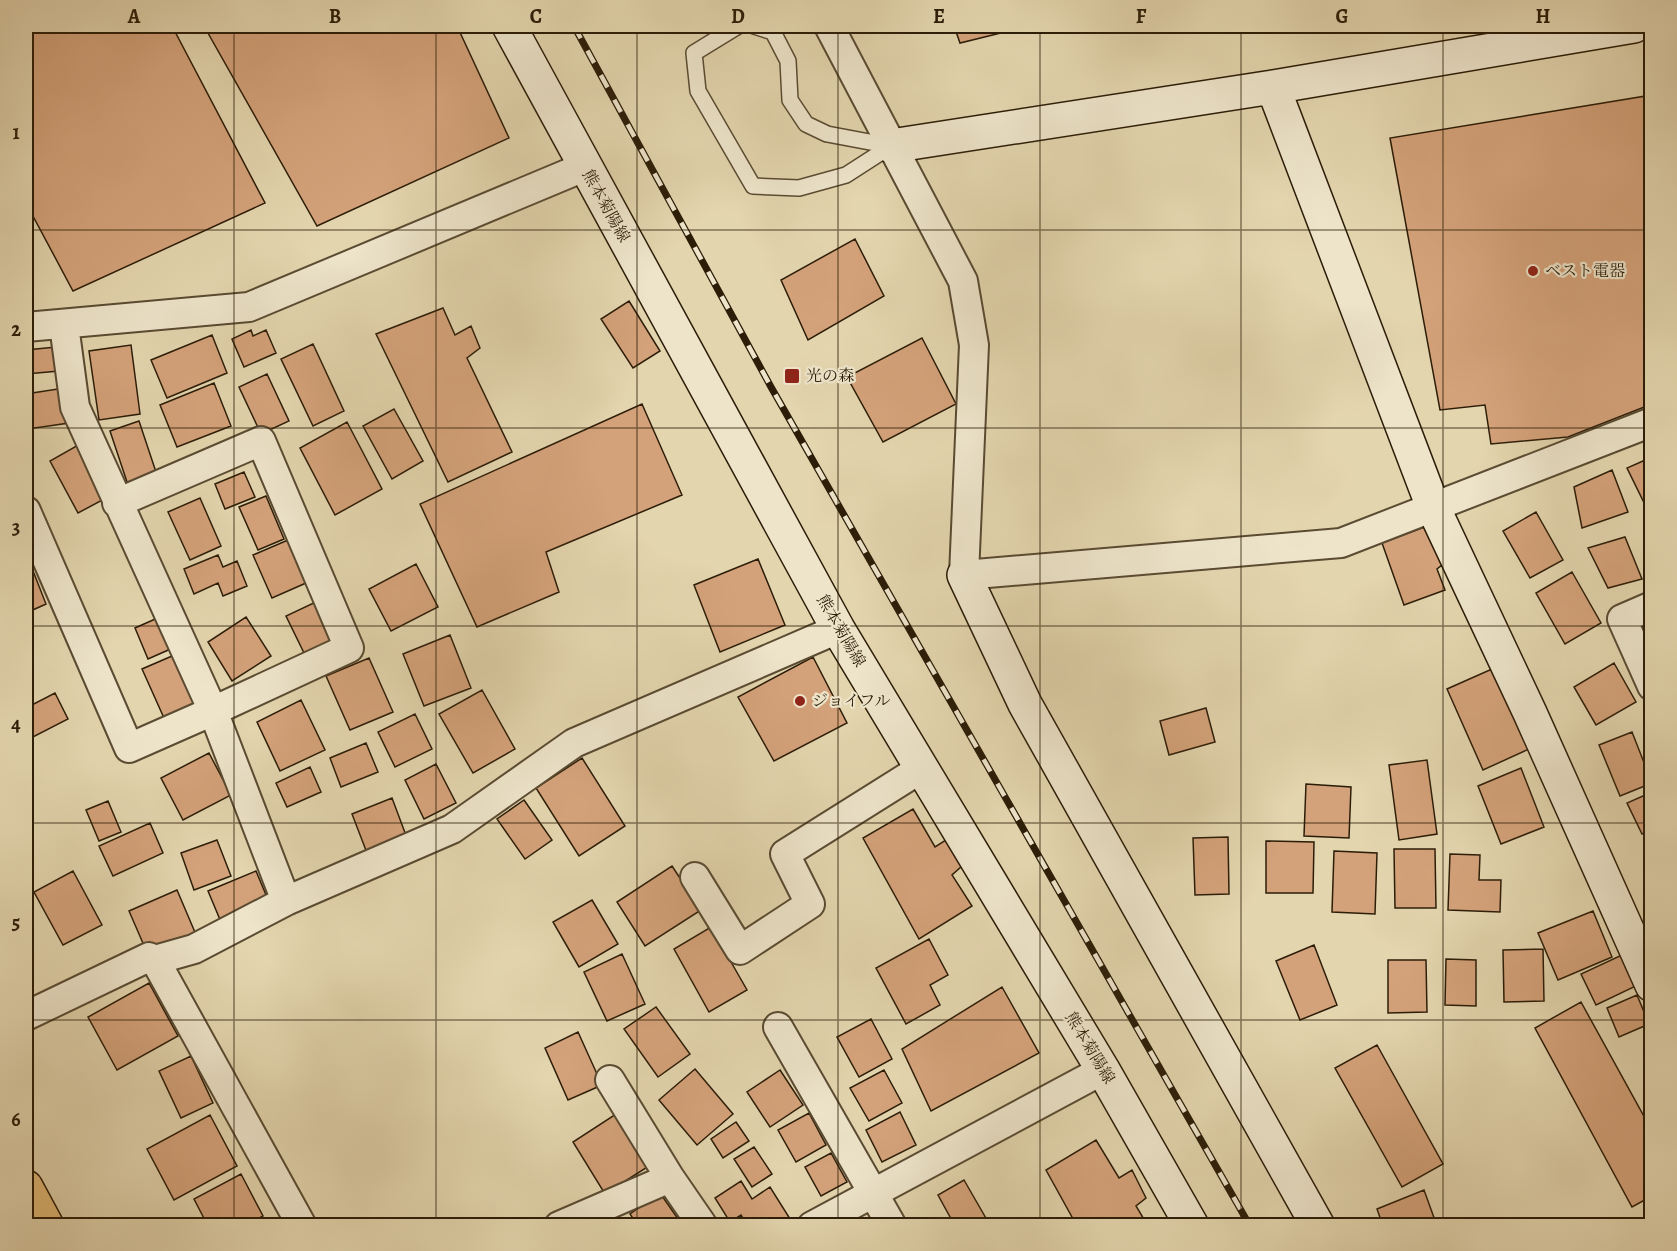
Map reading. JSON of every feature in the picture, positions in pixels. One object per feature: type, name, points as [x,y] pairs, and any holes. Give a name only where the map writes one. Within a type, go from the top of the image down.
[{"type":"highway","points":[[26,1187],[47,1226]]},
{"type":"street","name":"熊本菊陽線","points":[[509,26],[838,629],[1103,1070],[1192,1226]]},
{"type":"street","points":[[829,26],[963,281],[974,345],[964,575],[1025,704],[1318,1226]]},
{"type":"street","points":[[891,146],[1273,87],[1634,26]]},
{"type":"street","points":[[1273,87],[1433,507],[1530,713],[1652,985]]},
{"type":"street","points":[[26,327],[249,307],[584,167]]},
{"type":"street","points":[[64,325],[75,407],[213,711],[286,901]]},
{"type":"street","points":[[964,575],[1341,543],[1652,422]]},
{"type":"street","points":[[26,511],[129,748],[349,648],[261,441],[117,502]]},
{"type":"street","points":[[1652,606],[1622,619],[1652,686]]},
{"type":"street","points":[[155,960],[194,950],[286,901],[452,829],[574,743],[838,629]]},
{"type":"street","points":[[695,877],[740,950],[810,904],[784,854],[922,768]]},
{"type":"street","points":[[26,1016],[149,957],[155,960],[302,1226]]},
{"type":"street","points":[[778,1027],[892,1226]]},
{"type":"street","points":[[812,1226],[1103,1070]]},
{"type":"street","points":[[610,1080],[670,1178],[703,1226]]},
{"type":"street","points":[[559,1226],[670,1178]]},
{"type":"lane","points":[[738,26],[694,53],[698,91],[753,186],[799,188],[846,175],[891,146]]},
{"type":"lane","points":[[754,26],[773,32],[788,61],[790,100],[806,124],[827,134],[891,146]]},
{"type":"building","points":[[46,26],[172,26],[265,203],[73,291],[26,203],[26,36]]},
{"type":"building","points":[[204,26],[457,26],[509,138],[317,226]]},
{"type":"building","points":[[954,26],[1029,26],[960,43]]},
{"type":"building","name":"ベスト電器","points":[[1652,95],[1652,404],[1568,437],[1491,444],[1485,405],[1440,410],[1390,138]]},
{"type":"building","points":[[855,239],[884,296],[808,340],[781,280]]},
{"type":"building","points":[[629,301],[660,351],[633,368],[601,319]]},
{"type":"building","points":[[443,308],[455,335],[471,326],[480,348],[467,358],[512,452],[448,482],[376,334]]},
{"type":"building","points":[[251,330],[253,336],[266,330],[276,353],[244,367],[232,339]]},
{"type":"building","points":[[212,335],[227,373],[167,398],[151,360]]},
{"type":"building","points":[[922,338],[956,404],[883,442],[847,377]]},
{"type":"building","points":[[313,344],[344,411],[313,426],[281,359]]},
{"type":"building","points":[[131,345],[140,414],[99,420],[89,351]]},
{"type":"building","points":[[56,347],[59,371],[26,374],[26,350]]},
{"type":"building","points":[[267,374],[289,421],[261,434],[239,387]]},
{"type":"building","points":[[214,383],[231,426],[177,447],[160,405]]},
{"type":"building","points":[[64,388],[69,423],[28,429],[26,394]]},
{"type":"building","points":[[642,404],[682,495],[546,552],[559,592],[477,627],[420,504]]},
{"type":"building","points":[[394,409],[423,461],[392,479],[363,426]]},
{"type":"building","points":[[139,421],[157,475],[128,485],[110,431]]},
{"type":"building","points":[[347,422],[382,489],[335,515],[300,448]]},
{"type":"building","points":[[80,444],[108,497],[78,513],[50,461]]},
{"type":"building","points":[[1652,457],[1652,519],[1627,468]]},
{"type":"building","points":[[1612,470],[1628,512],[1582,528],[1574,487]]},
{"type":"building","points":[[244,472],[255,497],[225,509],[215,484]]},
{"type":"building","points":[[266,496],[284,539],[258,550],[239,507]]},
{"type":"building","points":[[200,498],[221,546],[190,560],[168,512]]},
{"type":"building","points":[[1536,512],[1563,560],[1530,578],[1503,531]]},
{"type":"building","points":[[1435,523],[1447,561],[1437,569],[1445,590],[1404,605],[1382,543]]},
{"type":"building","points":[[1625,537],[1642,579],[1608,588],[1588,548]]},
{"type":"building","points":[[288,540],[306,583],[272,598],[253,555]]},
{"type":"building","points":[[26,553],[46,604],[26,613]]},
{"type":"building","points":[[218,555],[223,567],[237,561],[247,586],[223,596],[218,583],[194,594],[184,569]]},
{"type":"building","points":[[758,559],[785,625],[720,652],[694,585]]},
{"type":"building","points":[[416,564],[438,607],[391,631],[369,589]]},
{"type":"building","points":[[1572,572],[1601,623],[1565,644],[1536,593]]},
{"type":"building","points":[[320,600],[341,643],[307,659],[286,616]]},
{"type":"building","points":[[162,616],[175,647],[148,659],[135,628]]},
{"type":"building","points":[[246,617],[271,656],[232,681],[208,642]]},
{"type":"building","points":[[450,635],[471,688],[424,706],[403,654]]},
{"type":"building","points":[[179,653],[201,702],[164,718],[142,669]]},
{"type":"building","points":[[813,657],[847,723],[774,761],[738,697]]},
{"type":"building","points":[[369,658],[393,712],[350,730],[326,676]]},
{"type":"building","points":[[1614,663],[1636,702],[1596,725],[1574,687]]},
{"type":"building","points":[[1492,669],[1529,749],[1483,770],[1447,689]]},
{"type":"building","points":[[482,690],[515,749],[473,773],[439,714]]},
{"type":"building","points":[[55,693],[68,719],[31,738],[26,728],[26,708]]},
{"type":"building","points":[[301,700],[325,750],[280,771],[257,722]]},
{"type":"building","points":[[1206,708],[1215,742],[1169,755],[1160,721]]},
{"type":"building","points":[[415,714],[432,749],[395,767],[378,732]]},
{"type":"building","points":[[1632,732],[1652,783],[1620,796],[1599,745]]},
{"type":"building","points":[[366,743],[378,772],[341,787],[330,758]]},
{"type":"building","points":[[209,753],[231,795],[183,820],[161,778]]},
{"type":"building","points":[[582,758],[625,826],[579,856],[536,788]]},
{"type":"building","points":[[1427,760],[1437,834],[1399,840],[1389,765]]},
{"type":"building","points":[[436,764],[456,803],[424,819],[405,780]]},
{"type":"building","points":[[310,767],[321,792],[287,807],[276,783]]},
{"type":"building","points":[[1521,768],[1544,827],[1501,844],[1478,786]]},
{"type":"building","points":[[1306,784],[1351,787],[1349,838],[1304,836]]},
{"type":"building","points":[[1652,792],[1652,829],[1642,834],[1627,803]]},
{"type":"building","points":[[392,798],[407,838],[367,853],[352,814]]},
{"type":"building","points":[[524,800],[552,840],[525,859],[497,819]]},
{"type":"building","points":[[108,801],[121,832],[99,841],[86,810]]},
{"type":"building","points":[[913,809],[935,847],[949,838],[962,866],[952,875],[972,906],[919,939],[863,838]]},
{"type":"building","points":[[150,823],[163,853],[113,876],[99,846]]},
{"type":"building","points":[[1228,837],[1229,894],[1195,895],[1193,838]]},
{"type":"building","points":[[217,840],[231,876],[194,890],[181,853]]},
{"type":"building","points":[[1266,841],[1314,842],[1313,893],[1266,893]]},
{"type":"building","points":[[1394,849],[1435,849],[1436,908],[1395,908]]},
{"type":"building","points":[[1334,851],[1377,853],[1375,914],[1332,912]]},
{"type":"building","points":[[1450,854],[1480,855],[1479,880],[1501,880],[1500,912],[1448,910]]},
{"type":"building","points":[[672,866],[701,910],[645,946],[617,902]]},
{"type":"building","points":[[73,871],[102,925],[63,945],[34,892]]},
{"type":"building","points":[[256,871],[269,902],[221,922],[208,891]]},
{"type":"building","points":[[177,890],[197,937],[149,957],[129,911]]},
{"type":"building","points":[[592,900],[618,944],[579,967],[553,922]]},
{"type":"building","points":[[1593,911],[1612,957],[1558,980],[1538,933]]},
{"type":"building","points":[[711,927],[747,990],[709,1012],[674,949]]},
{"type":"building","points":[[929,939],[948,975],[930,985],[940,1005],[906,1024],[876,968]]},
{"type":"building","points":[[1314,945],[1337,1005],[1300,1020],[1276,961]]},
{"type":"building","points":[[1543,949],[1544,1001],[1504,1002],[1503,950]]},
{"type":"building","points":[[622,954],[645,1004],[607,1021],[584,972]]},
{"type":"building","points":[[1624,954],[1638,985],[1596,1005],[1581,974]]},
{"type":"building","points":[[1446,959],[1476,960],[1476,1006],[1445,1005]]},
{"type":"building","points":[[1388,960],[1426,960],[1427,1012],[1388,1013]]},
{"type":"building","points":[[149,983],[178,1036],[117,1070],[88,1017]]},
{"type":"building","points":[[1002,987],[1039,1053],[931,1111],[902,1049]]},
{"type":"building","points":[[1637,995],[1649,1024],[1619,1037],[1607,1008]]},
{"type":"building","points":[[1581,1002],[1652,1131],[1652,1196],[1632,1207],[1535,1028]]},
{"type":"building","points":[[656,1007],[690,1054],[658,1077],[624,1029]]},
{"type":"building","points":[[871,1019],[892,1059],[859,1077],[837,1037]]},
{"type":"building","points":[[578,1032],[602,1085],[568,1100],[545,1048]]},
{"type":"building","points":[[1377,1045],[1443,1164],[1402,1187],[1335,1068]]},
{"type":"building","points":[[191,1056],[213,1103],[181,1118],[159,1071]]},
{"type":"building","points":[[695,1069],[733,1114],[697,1145],[659,1100]]},
{"type":"building","points":[[780,1070],[803,1105],[770,1127],[747,1092]]},
{"type":"building","points":[[884,1070],[902,1103],[869,1121],[850,1088]]},
{"type":"building","points":[[900,1112],[916,1145],[882,1162],[866,1130]]},
{"type":"building","points":[[809,1113],[826,1145],[796,1162],[778,1130]]},
{"type":"building","points":[[616,1114],[649,1166],[605,1194],[573,1142]]},
{"type":"building","points":[[210,1115],[237,1166],[174,1200],[147,1149]]},
{"type":"building","points":[[736,1122],[749,1141],[723,1158],[711,1139]]},
{"type":"building","points":[[1096,1140],[1119,1178],[1132,1170],[1146,1198],[1136,1206],[1148,1226],[1077,1226],[1046,1170]]},
{"type":"building","points":[[754,1147],[772,1174],[752,1187],[734,1159]]},
{"type":"building","points":[[831,1153],[847,1182],[821,1196],[805,1167]]},
{"type":"building","points":[[241,1174],[263,1216],[245,1226],[208,1226],[194,1199]]},
{"type":"building","points":[[964,1180],[987,1220],[978,1226],[955,1226],[938,1195]]},
{"type":"building","points":[[741,1181],[752,1199],[770,1187],[792,1222],[786,1226],[748,1226],[741,1215],[730,1222],[715,1198]]},
{"type":"building","points":[[1424,1190],[1437,1226],[1383,1226],[1377,1209]]},
{"type":"building","points":[[660,1193],[683,1226],[638,1226],[630,1214]]},
{"type":"railway","points":[[574,26],[771,387],[1250,1226]]},
{"type":"place","name":"ベスト電器","points":[[1533,271]]},
{"type":"place","name":"光の森","points":[[792,376]]},
{"type":"place","name":"ジョイフル","points":[[800,701]]}]
